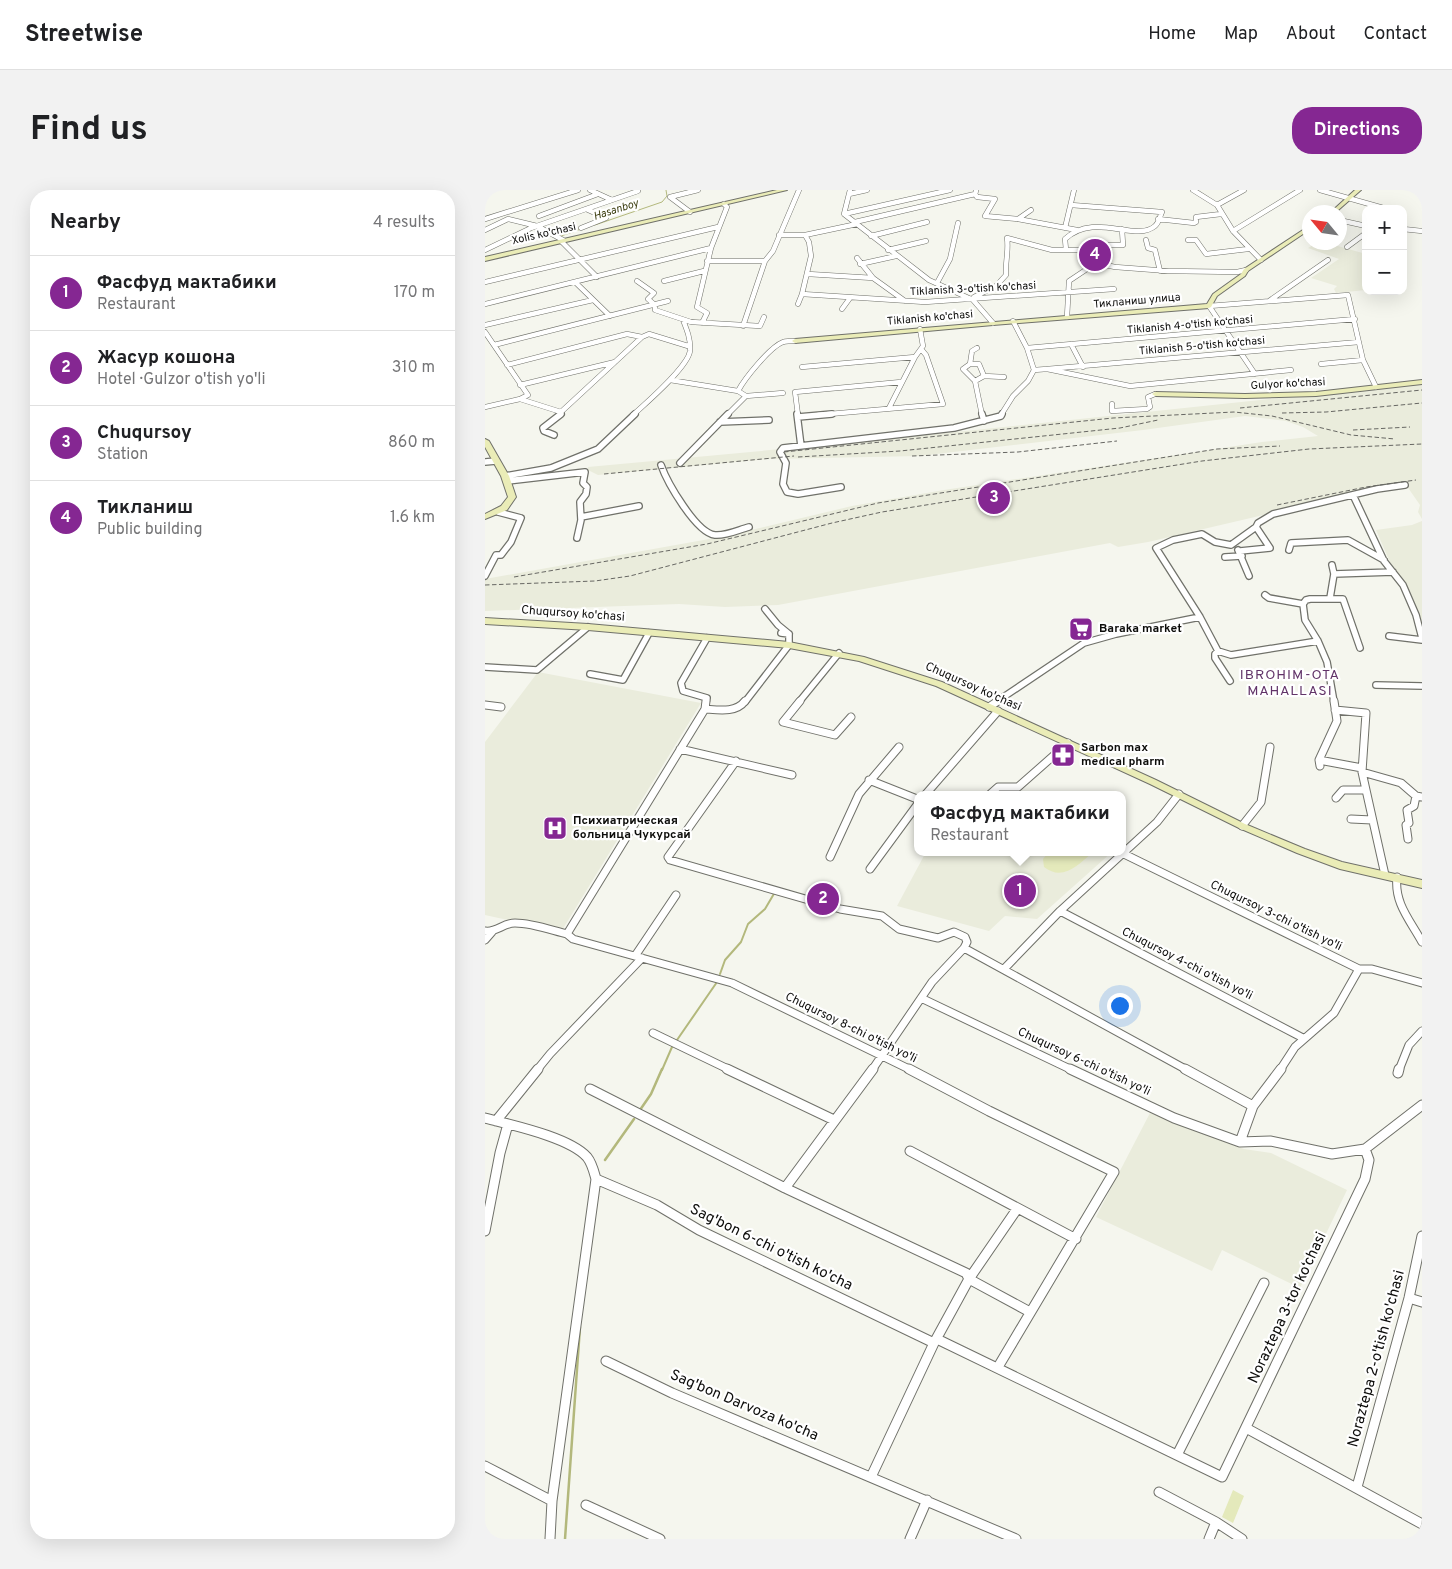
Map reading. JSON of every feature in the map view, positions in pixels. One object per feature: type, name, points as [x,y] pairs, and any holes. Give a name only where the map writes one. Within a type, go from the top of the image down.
[{"type":"street","points":[[485,219],[577,190]]},
{"type":"street","points":[[590,190],[612,200]]},
{"type":"street","points":[[690,212],[671,197],[698,190]]},
{"type":"street","name":"Xolis ko'chasi","points":[[485,258],[784,190]]},
{"type":"street","points":[[743,326],[765,261],[773,251],[799,190]]},
{"type":"street","points":[[844,214],[849,192],[867,190]]},
{"type":"street","points":[[844,214],[950,190]]},
{"type":"street","points":[[1065,228],[1075,190]]},
{"type":"street","points":[[1193,190],[1217,205],[1233,231],[1248,249],[1261,260]]},
{"type":"street","points":[[1217,205],[1244,190]]},
{"type":"street","points":[[1233,231],[1299,190]]},
{"type":"street","points":[[1320,190],[1374,205]]},
{"type":"street","points":[[1341,205],[1358,190]]},
{"type":"street","points":[[485,250],[537,226],[639,191]]},
{"type":"street","points":[[779,235],[805,235],[976,192],[977,197],[995,198],[985,216],[1018,219],[1077,230]]},
{"type":"street","points":[[539,216],[597,194]]},
{"type":"street","points":[[702,323],[707,313],[697,307],[707,261],[727,207],[724,204]]},
{"type":"street","points":[[1065,250],[1065,239],[1070,233],[1077,230],[1092,226],[1147,230],[1156,226],[1162,211],[1071,205]]},
{"type":"street","points":[[585,209],[606,218],[582,228],[592,233]]},
{"type":"street","points":[[1018,219],[1031,210]]},
{"type":"street","points":[[844,214],[915,270],[937,284],[973,300],[993,322]]},
{"type":"street","points":[[1158,220],[1195,223],[1196,217],[1221,214]]},
{"type":"street","points":[[485,230],[508,219],[537,226],[562,240],[597,277]]},
{"type":"street","points":[[871,236],[927,222]]},
{"type":"street","points":[[1347,222],[1362,225]]},
{"type":"street","points":[[937,284],[951,259],[958,223]]},
{"type":"street","points":[[485,282],[718,227]]},
{"type":"street","points":[[969,299],[990,290],[1002,281],[1007,273],[1005,264],[1009,252],[1007,238],[1052,250],[1079,250],[1096,245],[1123,245],[1122,228]]},
{"type":"street","points":[[1407,230],[1422,231]]},
{"type":"street","points":[[1079,250],[1096,263],[1115,268],[1237,272],[1246,270],[1302,233]]},
{"type":"street","points":[[798,304],[803,294],[801,292],[808,274],[812,250],[805,235]]},
{"type":"street","points":[[1347,247],[1362,236]]},
{"type":"street","points":[[1146,240],[1148,248],[1155,250],[1161,271]]},
{"type":"street","points":[[1187,240],[1196,240],[1207,254],[1248,249]]},
{"type":"street","points":[[888,250],[926,241]]},
{"type":"street","points":[[485,304],[711,248]]},
{"type":"street","points":[[860,264],[895,256]]},
{"type":"street","points":[[857,258],[873,278],[906,302]]},
{"type":"street","points":[[1267,302],[1328,260]]},
{"type":"street","points":[[707,261],[765,261]]},
{"type":"street","points":[[1067,317],[1069,281],[1096,263]]},
{"type":"street","points":[[1209,306],[1215,294],[1243,275],[1246,270]]},
{"type":"street","points":[[664,281],[704,271]]},
{"type":"street","points":[[808,274],[873,278]]},
{"type":"street","points":[[637,281],[653,292],[648,299],[655,305],[655,310],[683,320],[702,323],[760,326]]},
{"type":"street","points":[[575,282],[610,316]]},
{"type":"street","name":"Tiklanish 3-o'tish ko'chasi","points":[[803,294],[906,302],[1114,289]]},
{"type":"street","points":[[1209,306],[1348,295],[1363,360],[1376,388]]},
{"type":"street","points":[[842,308],[849,298]]},
{"type":"street","points":[[485,325],[593,300]]},
{"type":"street","points":[[494,345],[667,301]]},
{"type":"street","points":[[1209,306],[1255,374]]},
{"type":"street","name":"Тикланиш улица","points":[[1067,317],[1209,306]]},
{"type":"street","points":[[755,332],[764,317]]},
{"type":"street","name":"Tiklanish ko'chasi","points":[[795,341],[993,322],[1067,317]]},
{"type":"street","name":"Tiklanish 4-o'tish ko‘chasi","points":[[1027,348],[1355,319]]},
{"type":"street","points":[[506,478],[551,468],[598,449],[670,380],[686,360],[690,352],[688,346],[689,336],[683,320]]},
{"type":"street","points":[[841,487],[798,494],[787,492],[783,484],[786,463],[780,452],[783,448],[954,428],[1001,416],[1013,396],[1028,382],[1034,370],[1027,348],[1013,321]]},
{"type":"street","points":[[889,408],[901,382],[923,344],[920,329]]},
{"type":"street","points":[[485,332],[527,395],[520,399],[485,407]]},
{"type":"street","points":[[507,365],[627,334],[642,338]]},
{"type":"street","points":[[554,435],[544,431],[543,428],[561,416],[561,412],[642,338],[651,334],[676,344],[688,346]]},
{"type":"street","points":[[738,391],[744,379],[768,355],[783,342],[795,341]]},
{"type":"street","name":"Tiklanish 5-o'tish ko‘chasi","points":[[1047,369],[1359,342]]},
{"type":"street","points":[[1071,344],[1083,367]]},
{"type":"street","points":[[970,364],[972,351],[977,348]]},
{"type":"street","points":[[798,417],[943,403],[926,355],[921,349]]},
{"type":"street","points":[[802,367],[915,357]]},
{"type":"street","points":[[1321,364],[1363,360]]},
{"type":"street","points":[[520,385],[616,362]]},
{"type":"street","points":[[981,422],[975,392],[975,381],[963,370],[970,364],[979,364],[984,376]]},
{"type":"street","points":[[1034,370],[1047,369],[1141,387],[1155,394]]},
{"type":"street","points":[[1130,386],[1291,370]]},
{"type":"street","points":[[975,381],[984,376],[1004,377]]},
{"type":"street","points":[[670,380],[738,391],[746,396],[783,393]]},
{"type":"street","points":[[801,446],[794,395],[799,391],[901,382]]},
{"type":"street","name":"Gulyor ko'chasi","points":[[1155,394],[1289,395],[1422,382]]},
{"type":"street","points":[[1112,404],[1112,411],[1147,409],[1150,407],[1148,397],[1155,394]]},
{"type":"street","points":[[679,463],[746,396]]},
{"type":"street","points":[[520,399],[561,412]]},
{"type":"street","points":[[720,422],[769,420]]},
{"type":"street","points":[[485,441],[506,478],[512,497],[511,501],[498,512],[485,517]]},
{"type":"street","points":[[485,462],[496,461]]},
{"type":"street","points":[[661,465],[666,480],[697,522],[709,534],[716,535],[749,527]]},
{"type":"street","points":[[506,478],[585,472],[583,483],[587,487],[586,494],[580,502],[581,517],[577,538]]},
{"type":"street","points":[[1231,545],[1256,528],[1258,523],[1281,512],[1353,495],[1405,486]]},
{"type":"street","points":[[1353,495],[1384,561],[1403,585],[1416,615],[1422,639],[1389,636]]},
{"type":"street","points":[[581,517],[639,506]]},
{"type":"street","points":[[485,576],[496,555],[501,555],[511,545],[513,533],[521,518],[498,512]]},
{"type":"street","points":[[1225,557],[1270,548],[1256,528]]},
{"type":"street","points":[[1249,576],[1241,553],[1231,545],[1215,542],[1201,534],[1173,540],[1156,548],[1200,617],[1218,651],[1231,655],[1318,640]]},
{"type":"street","points":[[1289,550],[1291,542],[1348,540],[1384,561]]},
{"type":"street","points":[[1330,598],[1334,574],[1332,565]]},
{"type":"street","points":[[1334,574],[1393,572]]},
{"type":"street","points":[[1265,595],[1269,598],[1303,604]]},
{"type":"street","points":[[1303,604],[1306,600],[1343,599],[1360,648]]},
{"type":"street","points":[[1303,604],[1305,620],[1318,640],[1327,662],[1337,721],[1320,763],[1362,770],[1401,783],[1419,796],[1414,806],[1407,810],[1409,823],[1406,825],[1408,839]]},
{"type":"street","points":[[705,709],[729,710],[741,707],[789,644],[789,634],[765,610]]},
{"type":"street","points":[[928,791],[994,709],[1084,643],[1116,634],[1200,617]]},
{"type":"street","name":"Chuqursoy ko'chasi","points":[[485,621],[588,627],[789,644],[839,653],[925,679],[1179,794],[1243,826],[1323,860],[1422,884]]},
{"type":"street","points":[[485,666],[537,670],[588,627]]},
{"type":"street","points":[[590,674],[623,680],[649,633]]},
{"type":"street","points":[[781,633],[789,634]]},
{"type":"street","points":[[567,934],[705,709],[707,698],[683,691],[681,683],[707,638]]},
{"type":"street","points":[[1218,651],[1215,654],[1215,658],[1230,681]]},
{"type":"street","points":[[839,653],[783,722],[835,735],[851,717]]},
{"type":"street","points":[[1376,685],[1422,686]]},
{"type":"street","points":[[485,705],[501,707]]},
{"type":"street","points":[[1335,710],[1366,713],[1362,770],[1385,875]]},
{"type":"street","points":[[994,791],[998,787],[1018,788],[1068,743]]},
{"type":"street","points":[[830,856],[859,794],[899,747]]},
{"type":"street","points":[[1243,826],[1261,802],[1270,747]]},
{"type":"street","points":[[680,749],[792,775]]},
{"type":"street","points":[[736,761],[668,858],[670,860],[840,909],[882,916],[899,929],[938,938],[949,932],[961,934],[967,939],[964,948],[947,964],[921,998],[883,1055],[785,1188]]},
{"type":"street","points":[[869,780],[914,798]]},
{"type":"street","points":[[1336,798],[1343,790],[1366,790]]},
{"type":"street","points":[[1126,852],[1157,822],[1179,794]]},
{"type":"street","points":[[870,869],[914,809]]},
{"type":"street","points":[[1351,819],[1372,820]]},
{"type":"street","name":"Chuqursoy 3-chi o'tish yo'li","points":[[1126,855],[1359,969],[1366,968],[1422,983]]},
{"type":"street","points":[[1004,970],[1060,911],[1122,856]]},
{"type":"street","points":[[1397,877],[1395,888],[1398,904],[1422,942]]},
{"type":"street","points":[[496,1121],[550,1054],[638,957],[676,895]]},
{"type":"street","name":"Chuqursoy 4-chi o'tish yo'li","points":[[1060,911],[1303,1038]]},
{"type":"street","name":"Chuqursoy 8-chi o'tish yo'li","points":[[488,931],[505,924],[517,923],[567,934],[573,939],[732,983],[883,1055],[989,1111],[1114,1172],[1076,1239]]},
{"type":"street","points":[[485,940],[488,931]]},
{"type":"street","points":[[964,948],[1253,1106]]},
{"type":"street","points":[[1359,969],[1334,1013],[1303,1038],[1295,1047],[1253,1106],[1240,1142],[1270,1141],[1332,1154],[1365,1149],[1422,1105]]},
{"type":"street","name":"Chuqursoy 6-chi o'tish yo'li","points":[[921,998],[1174,1118],[1240,1142]]},
{"type":"street","points":[[1398,1073],[1410,1040],[1422,1031]]},
{"type":"street","points":[[653,1033],[834,1120]]},
{"type":"street","points":[[590,1089],[785,1188],[959,1270],[966,1274],[969,1279],[1030,1312]]},
{"type":"street","points":[[485,1118],[554,1140],[581,1152],[592,1166],[596,1179],[551,1501],[550,1539]]},
{"type":"street","points":[[485,1231],[500,1153],[508,1124]]},
{"type":"street","name":"Noraztepa 3-tor ko‘chasi","points":[[1222,1477],[1365,1179],[1369,1160],[1365,1149]]},
{"type":"street","points":[[910,1151],[1076,1239],[998,1366]]},
{"type":"street","name":"Sag'bon 6-chi o'tish ko'cha","points":[[596,1179],[657,1205],[708,1234],[936,1341],[998,1366],[1222,1477]]},
{"type":"street","points":[[871,1477],[936,1341],[969,1279],[1017,1209]]},
{"type":"street","name":"Noraztepa 2-o'tish ko'chasi","points":[[1357,1487],[1409,1298],[1422,1236]]},
{"type":"street","points":[[1177,1455],[1264,1283]]},
{"type":"street","points":[[1409,1298],[1422,1302]]},
{"type":"street","name":"Sag'bon Darvoza ko'cha","points":[[606,1361],[672,1393],[1016,1539]]},
{"type":"street","points":[[1246,1428],[1422,1524]]},
{"type":"street","points":[[485,1466],[551,1501]]},
{"type":"street","points":[[1159,1492],[1242,1539]]},
{"type":"street","points":[[910,1539],[927,1500]]},
{"type":"street","points":[[586,1505],[661,1539]]},
{"type":"street","points":[[1209,1539],[1215,1522]]},
{"type":"shaded area","points":[[1347,249],[1362,253],[1362,290],[1336,293],[1334,289],[1337,286],[1311,278],[1339,259],[1314,250]]},
{"type":"shaded area","points":[[1422,383],[1422,519],[1418,512],[1420,505],[1404,482],[1148,542],[1118,547],[1110,543],[778,605],[725,607],[679,604],[485,611],[485,579],[726,536],[852,506],[944,490],[1262,442],[1318,436],[1303,427],[1286,421],[1245,416],[919,456],[770,459],[598,475],[588,470],[588,467],[889,439]]},
{"type":"shaded area","points":[[1422,521],[1422,634],[1405,583],[1392,567],[1376,530],[1412,525]]},
{"type":"shaded area","name":"Психиатрическая больница Чукурсай","points":[[538,672],[701,703],[561,932],[485,915],[485,742]]},
{"type":"shaded area","points":[[924,856],[1108,856],[1037,919],[1005,916],[989,931],[897,906]]},
{"type":"shaded area","points":[[1150,1113],[1244,1149],[1271,1153],[1347,1190],[1300,1288],[1222,1250],[1212,1271],[1096,1217]]},
{"type":"green space","points":[[1046,856],[1089,856],[1070,870],[1058,873],[1044,867],[1043,859]]},
{"type":"green space","points":[[1233,1490],[1244,1496],[1233,1523],[1222,1517]]},
{"type":"waterway","name":"Hasanboy","points":[[595,225],[662,202],[667,196],[666,190]]},
{"type":"waterway","name":"Hasanboy","points":[[561,236],[581,229]]},
{"type":"waterway","points":[[720,974],[725,960],[741,942],[748,924],[765,909],[775,892]]},
{"type":"waterway","points":[[677,1040],[717,982]]},
{"type":"waterway","points":[[662,1070],[672,1047]]},
{"type":"waterway","points":[[640,1110],[651,1094],[662,1069]]},
{"type":"waterway","points":[[605,1160],[634,1119]]},
{"type":"waterway","points":[[565,1539],[580,1327]]},
{"type":"railway","points":[[1240,408],[1422,390]]},
{"type":"railway","points":[[1282,413],[1326,412],[1422,403]]},
{"type":"railway","points":[[784,452],[1113,418],[1234,412],[1272,416],[1351,435],[1395,439]]},
{"type":"railway","points":[[798,457],[900,451],[1120,428],[1158,420]]},
{"type":"railway","points":[[1353,430],[1410,427]]},
{"type":"railway","points":[[912,456],[1018,452],[1117,441]]},
{"type":"railway","points":[[485,585],[595,581],[630,576],[832,523],[882,512],[1202,461],[1309,449],[1422,444]]},
{"type":"railway","points":[[514,577],[707,544],[878,503],[1217,449],[1280,446]]},
{"type":"railway","points":[[604,474],[794,456]]},
{"type":"railway","points":[[1277,505],[1366,487],[1416,480]]},
{"type":"place","name":"Тикланиш","points":[[1095,255]]},
{"type":"place","name":"Chuqursoy","points":[[994,498]]},
{"type":"place","name":"Baraka market","points":[[1081,629]]},
{"type":"place","name":"Sarbon max medical pharm","points":[[1063,755]]},
{"type":"place","name":"Психиатрическая больница Чукурсай","points":[[555,828]]},
{"type":"place","name":"Фасфуд мактабики","points":[[1020,891]]},
{"type":"place","name":"Жасур кошона","points":[[823,899]]},
{"type":"district","name":"IBROHIM-OTA MAHALLASI","points":[[1290,684]]}]
